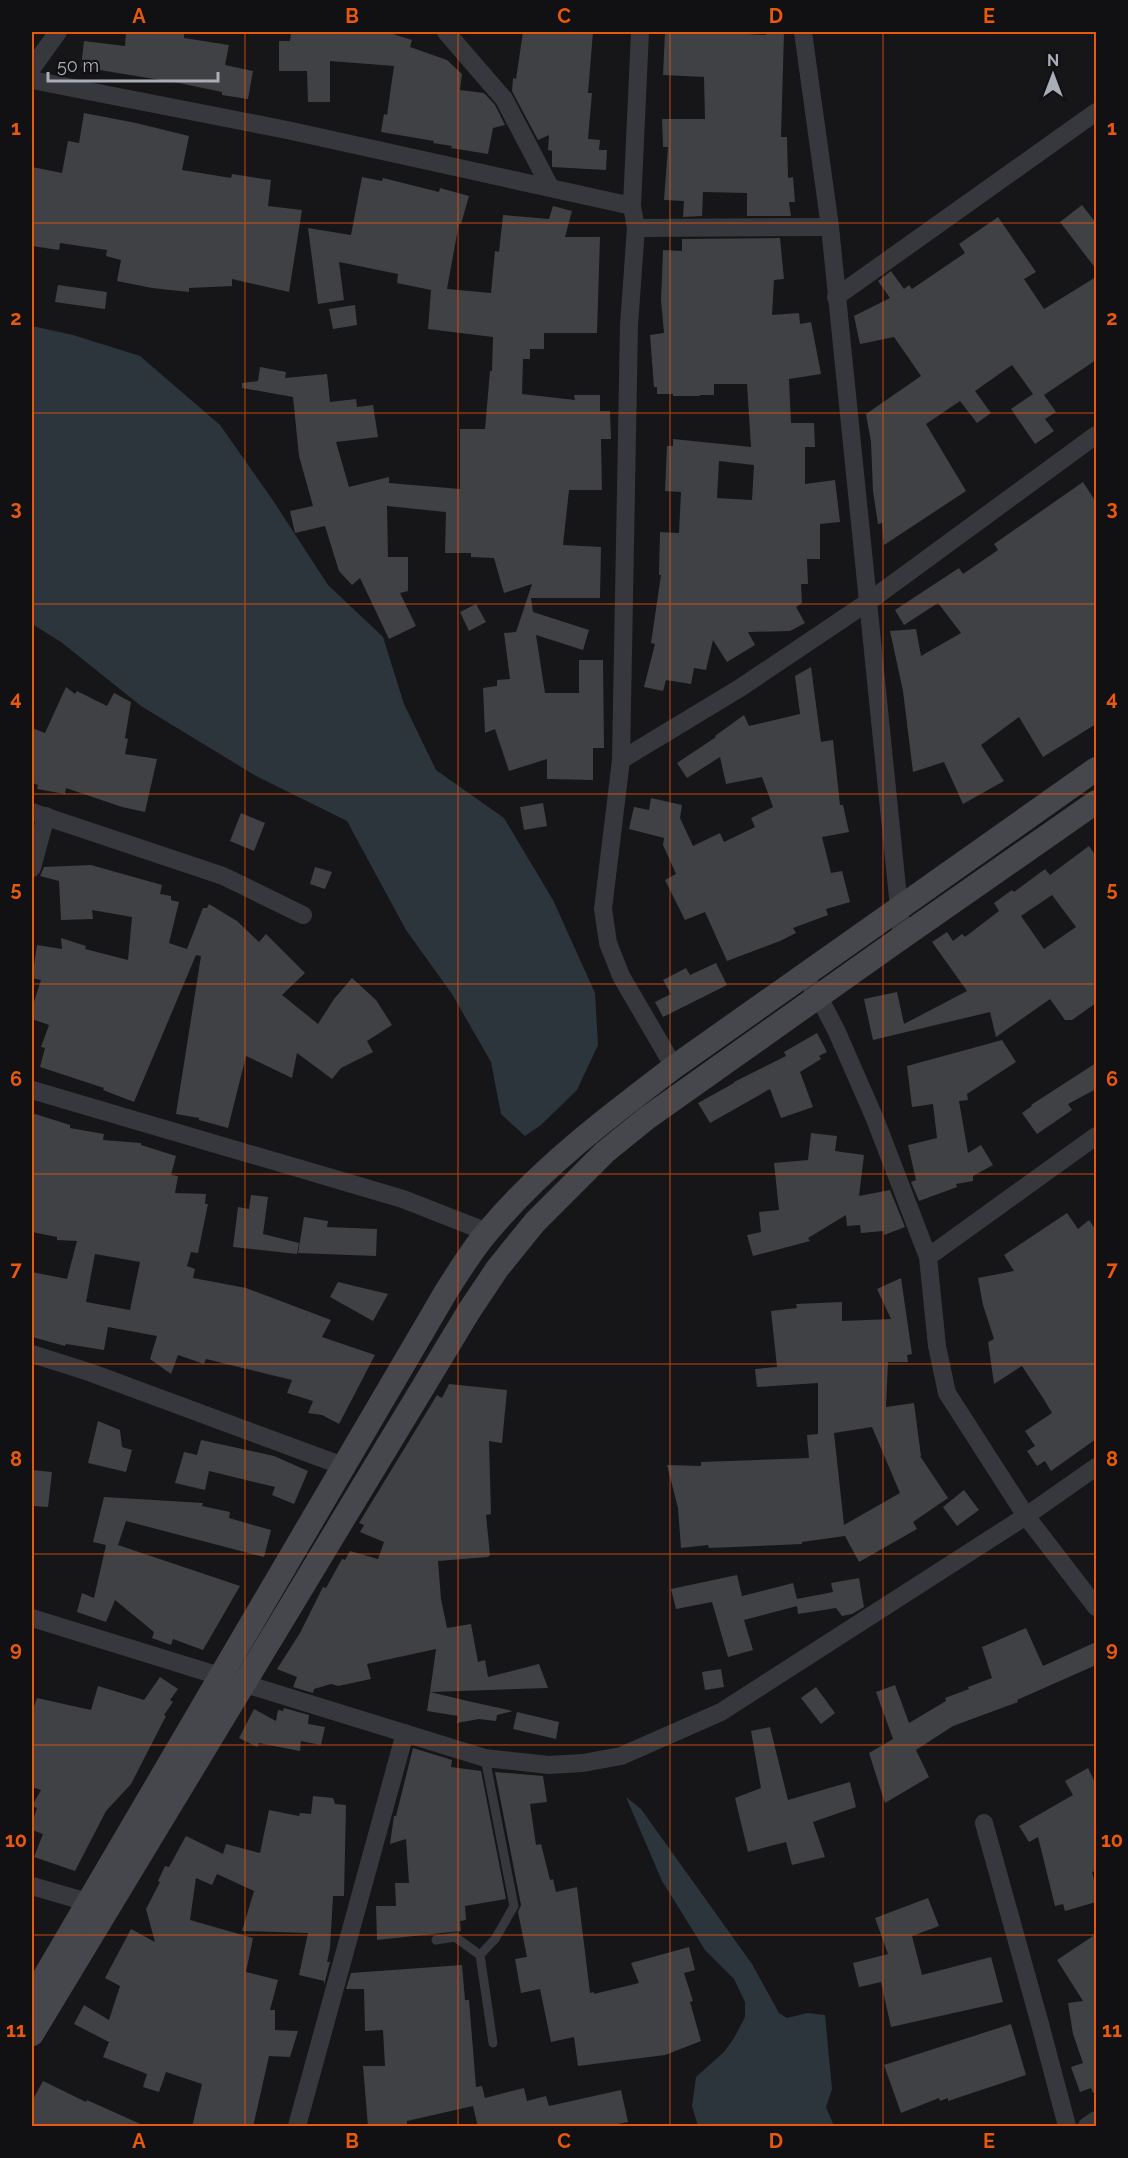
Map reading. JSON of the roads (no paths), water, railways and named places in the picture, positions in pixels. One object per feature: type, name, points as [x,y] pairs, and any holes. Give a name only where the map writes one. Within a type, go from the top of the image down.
[{"type":"street","points":[[32,68],[58,32]]},
{"type":"street","points":[[446,32],[504,99],[550,188]]},
{"type":"street","points":[[640,32],[632,206],[636,228],[629,325],[621,760],[603,909],[608,943],[621,976],[674,1067]]},
{"type":"street","points":[[803,32],[830,227],[902,938]]},
{"type":"street","points":[[32,80],[287,130],[632,206]]},
{"type":"street","points":[[836,297],[1096,112]]},
{"type":"street","points":[[636,228],[830,227]]},
{"type":"street","points":[[621,760],[740,688],[868,602],[1096,435]]},
{"type":"street","points":[[32,1998],[447,1290],[487,1232],[517,1199],[592,1130],[633,1098],[1096,769]]},
{"type":"street","points":[[32,2034],[469,1311],[497,1269],[535,1222],[605,1152],[647,1118],[1096,802]]},
{"type":"street","points":[[32,867],[39,814],[223,876],[303,915]]},
{"type":"street","points":[[804,976],[819,997],[837,1032],[875,1119],[928,1257],[937,1346],[947,1393],[1026,1516],[1096,1607]]},
{"type":"street","points":[[32,1090],[403,1199],[487,1232]]},
{"type":"street","points":[[928,1257],[1096,1136]]},
{"type":"street","points":[[32,1354],[88,1372],[344,1466]]},
{"type":"street","points":[[32,1618],[485,1758],[549,1765],[583,1763],[621,1756],[721,1713],[1026,1516],[1096,1467]]},
{"type":"street","points":[[297,2127],[405,1733]]},
{"type":"street","points":[[984,1823],[1041,2024],[1067,2127]]},
{"type":"street","points":[[32,1886],[87,1902]]},
{"type":"street","points":[[1087,2127],[1096,2120]]},
{"type":"lane","points":[[480,1955],[495,1939],[514,1906],[485,1758]]},
{"type":"lane","points":[[436,1940],[455,1937],[480,1955],[493,2043]]}]
